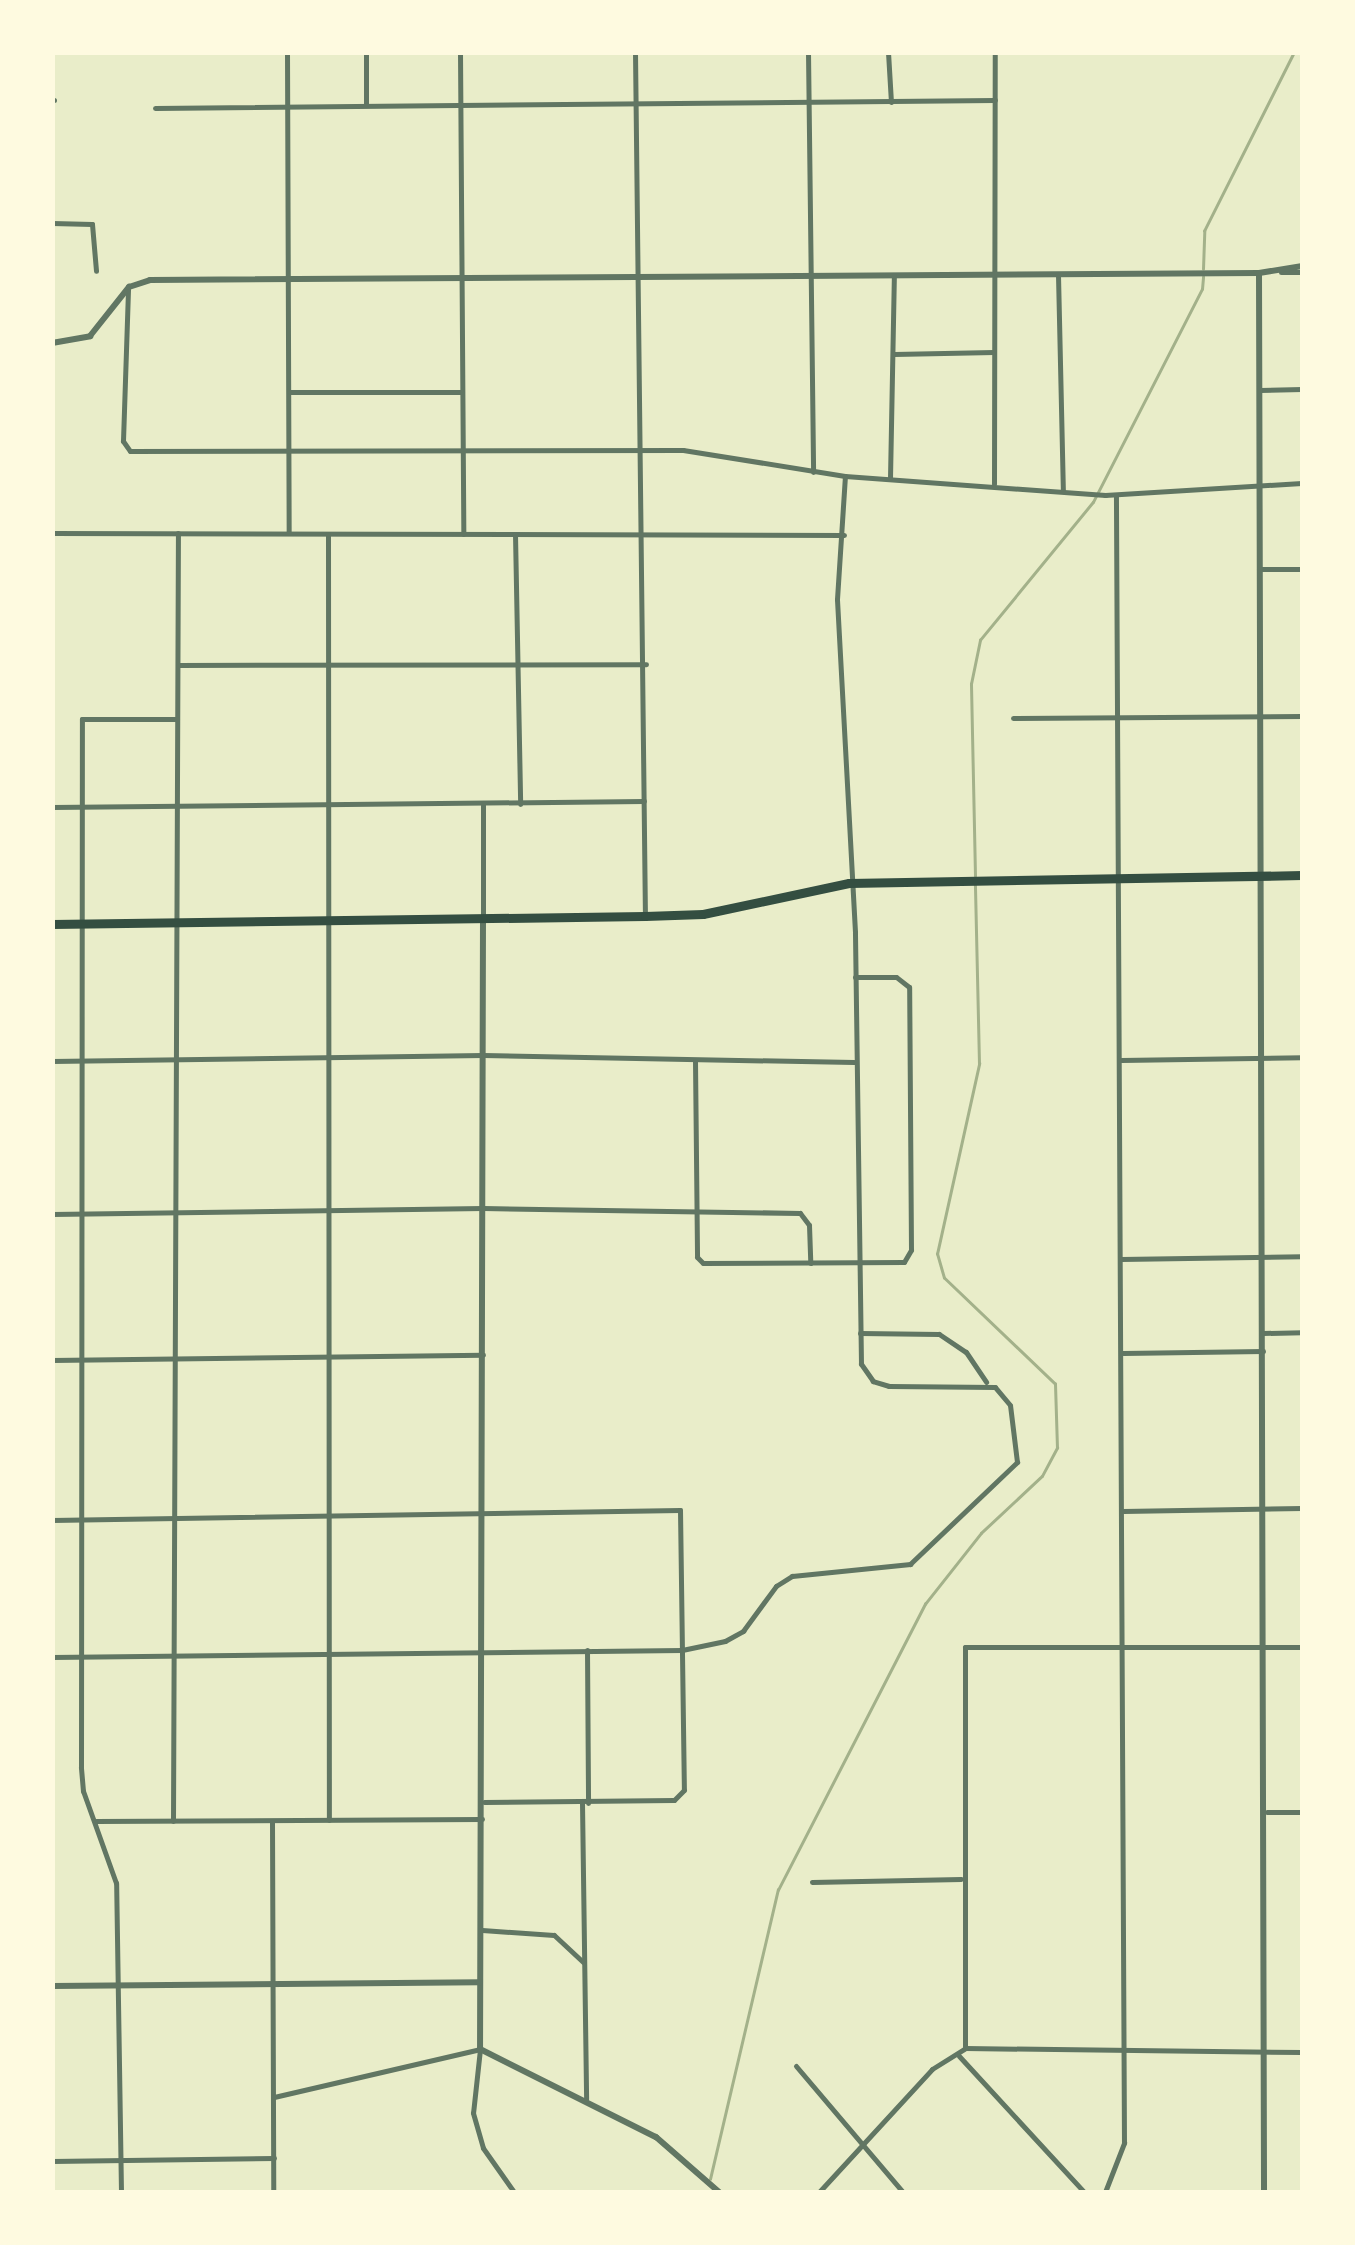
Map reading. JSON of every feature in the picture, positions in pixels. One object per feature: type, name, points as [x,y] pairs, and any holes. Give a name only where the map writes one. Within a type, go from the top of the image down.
[{"type":"main road","points":[[52,924],[645,916],[720,911],[849,884],[962,878],[1302,874]]},
{"type":"street","points":[[287,52],[289,533]]},
{"type":"street","points":[[366,52],[366,106]]},
{"type":"street","points":[[460,52],[463,534]]},
{"type":"street","points":[[634,52],[639,533],[646,664],[645,916]]},
{"type":"street","points":[[808,52],[814,472]]},
{"type":"street","points":[[888,52],[890,102]]},
{"type":"street","points":[[994,486],[995,52]]},
{"type":"street","points":[[154,108],[995,100]]},
{"type":"street","points":[[52,223],[92,224],[96,271]]},
{"type":"street","points":[[52,344],[90,336],[129,286],[150,280],[1058,275],[1302,269]]},
{"type":"street","points":[[1259,273],[1258,716],[1268,1812],[1264,2192]]},
{"type":"street","points":[[1058,275],[1063,490]]},
{"type":"street","points":[[890,479],[894,276]]},
{"type":"street","points":[[129,286],[124,448],[290,452],[683,450],[845,476],[1105,495],[1302,484]]},
{"type":"street","points":[[894,354],[994,352]]},
{"type":"street","points":[[1260,390],[1302,389]]},
{"type":"street","points":[[289,392],[462,392]]},
{"type":"street","points":[[845,476],[837,599],[856,977],[858,1263],[864,1372],[879,1384],[986,1382]]},
{"type":"street","points":[[1105,2192],[1122,2158],[1123,2052],[1125,1648],[1116,495]]},
{"type":"street","points":[[52,533],[844,535]]},
{"type":"street","points":[[174,1821],[178,533]]},
{"type":"street","points":[[328,534],[328,1820]]},
{"type":"street","points":[[515,534],[520,804]]},
{"type":"street","points":[[1259,569],[1302,569]]},
{"type":"street","points":[[178,665],[646,664]]},
{"type":"street","points":[[1013,718],[1302,716]]},
{"type":"street","points":[[120,2192],[116,1883],[83,1791],[82,719],[177,718]]},
{"type":"street","points":[[52,806],[645,801]]},
{"type":"street","points":[[482,805],[484,1802],[476,2130],[514,2192]]},
{"type":"street","points":[[695,1061],[695,1210],[702,1263],[904,1262],[912,1250],[909,987],[896,978],[856,977]]},
{"type":"street","points":[[52,1061],[483,1055],[856,1062]]},
{"type":"street","points":[[1121,1060],[1302,1057]]},
{"type":"street","points":[[52,1214],[483,1208],[800,1214],[810,1225],[810,1263]]},
{"type":"street","points":[[1121,1259],[1302,1256]]},
{"type":"street","points":[[1262,1333],[1302,1332]]},
{"type":"street","points":[[52,1657],[682,1650],[743,1631],[776,1586],[792,1576],[891,1570],[910,1564],[948,1532],[1020,1455],[1010,1405],[986,1382],[966,1352],[939,1334],[860,1333]]},
{"type":"street","points":[[1123,1353],[1262,1351]]},
{"type":"street","points":[[52,1360],[483,1356]]},
{"type":"street","points":[[1123,1511],[1302,1508]]},
{"type":"street","points":[[52,1520],[680,1510],[684,1790],[674,1800],[484,1802]]},
{"type":"street","points":[[819,2192],[863,2150],[932,2069],[959,2056],[965,2048],[961,1879],[965,1648],[1302,1647]]},
{"type":"street","points":[[586,2100],[583,1962],[587,1650]]},
{"type":"street","points":[[1268,1812],[1302,1812]]},
{"type":"street","points":[[96,1821],[482,1819]]},
{"type":"street","points":[[272,1822],[273,2192]]},
{"type":"street","points":[[812,1882],[961,1879]]},
{"type":"street","points":[[482,1930],[554,1936],[583,1962]]},
{"type":"street","points":[[52,1986],[480,1982]]},
{"type":"street","points":[[965,2048],[1302,2052]]},
{"type":"street","points":[[274,2097],[480,2049],[656,2136],[718,2190]]},
{"type":"street","points":[[959,2056],[1084,2192]]},
{"type":"street","points":[[796,2066],[863,2150],[903,2192]]},
{"type":"street","points":[[52,2162],[274,2158]]},
{"type":"waterway","points":[[1203,269],[1204,231],[1294,52]]},
{"type":"waterway","points":[[975,876],[971,684],[980,640],[1093,502],[1202,289],[1203,277]]},
{"type":"waterway","points":[[710,2179],[778,1890],[925,1604],[981,1533],[1042,1476],[1057,1448],[1055,1384],[944,1278],[937,1254],[979,1064],[975,884]]}]
